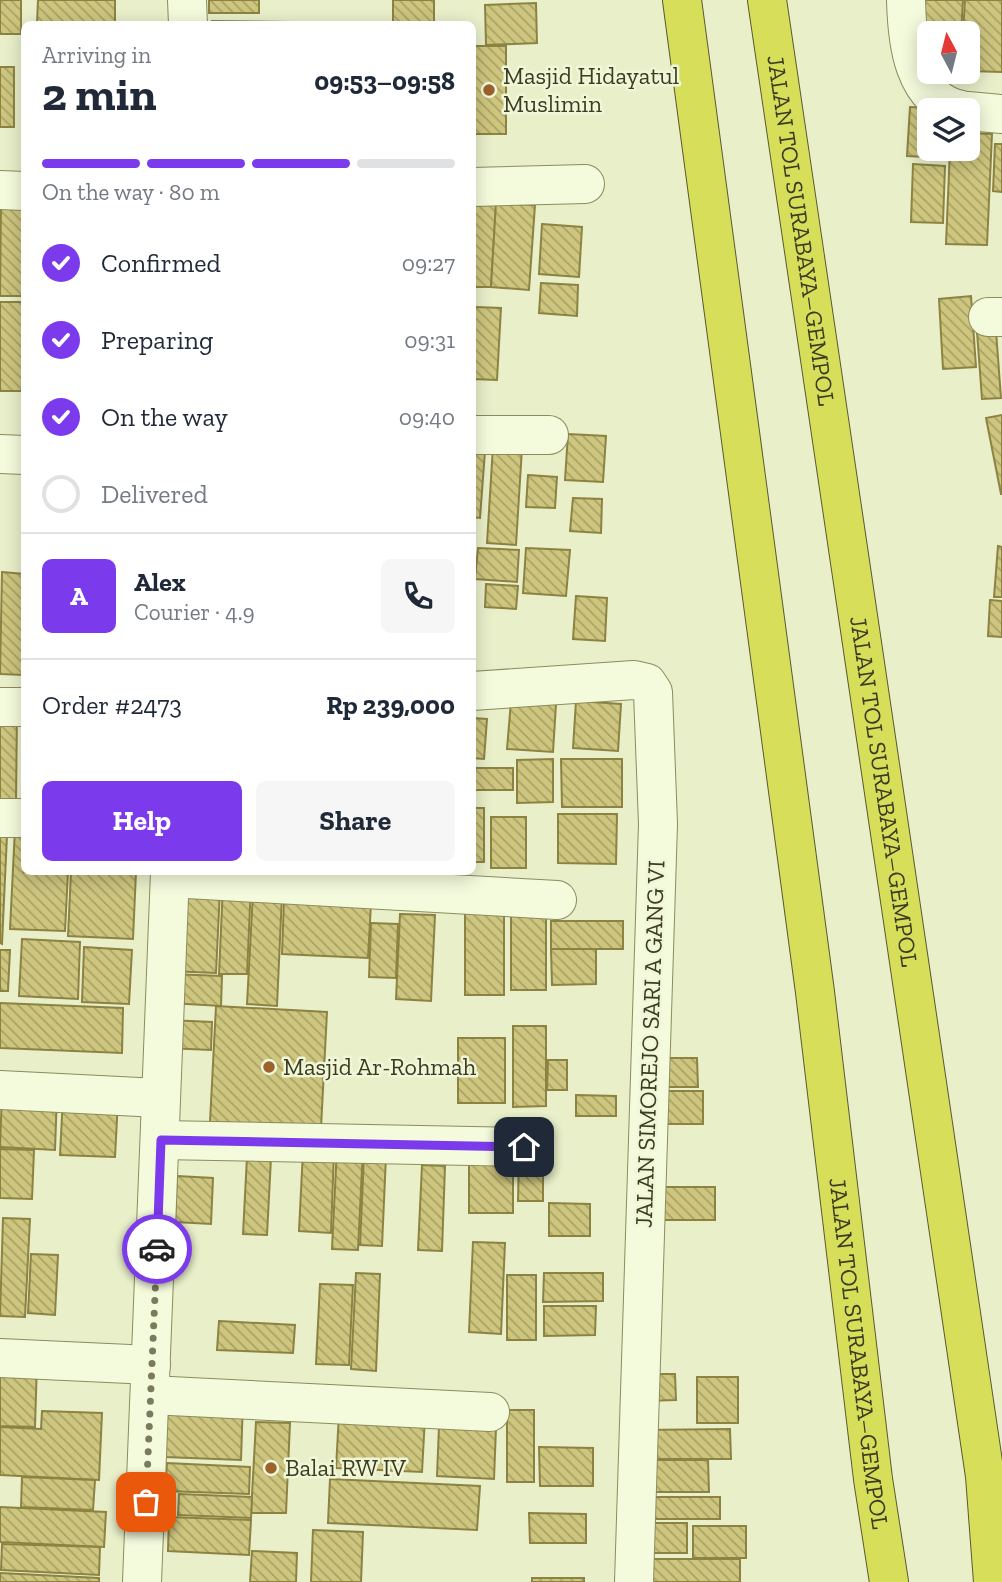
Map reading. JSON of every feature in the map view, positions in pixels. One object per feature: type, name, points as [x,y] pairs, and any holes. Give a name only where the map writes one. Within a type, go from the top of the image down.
[{"type":"highway","name":"JALAN TOL SURABAYA–GEMPOL","points":[[682,0],[813,978],[872,1465],[889,1582]]},
{"type":"highway","name":"JALAN TOL SURABAYA–GEMPOL","points":[[767,0],[985,1476],[993,1582]]},
{"type":"highway","points":[[985,1476],[1002,1514]]},
{"type":"street","points":[[187,0],[188,21]]},
{"type":"street","points":[[906,0],[916,72],[925,89],[937,98]]},
{"type":"street","points":[[980,112],[1002,114]]},
{"type":"street","points":[[476,187],[585,184]]},
{"type":"street","points":[[0,190],[21,191]]},
{"type":"street","points":[[476,435],[549,435]]},
{"type":"street","points":[[0,454],[21,455]]},
{"type":"street","name":"JALAN SIMOREJO SARI A GANG VI","points":[[476,691],[635,680],[647,683],[653,692],[658,824],[634,1582]]},
{"type":"street","points":[[0,707],[21,707]]},
{"type":"street","points":[[0,818],[21,818]]},
{"type":"street","points":[[142,1582],[161,1140],[159,1098],[170,875],[557,900]]},
{"type":"street","points":[[0,1090],[159,1098]]},
{"type":"street","points":[[161,1140],[524,1147]]},
{"type":"street","points":[[0,1358],[151,1380],[490,1412]]},
{"type":"building","points":[[0,0],[21,0],[21,34],[0,34]]},
{"type":"building","points":[[38,0],[115,0],[115,21],[37,21]]},
{"type":"building","points":[[209,0],[259,0],[259,13],[209,13]]},
{"type":"building","points":[[393,0],[434,0],[434,21],[393,21]]},
{"type":"building","points":[[920,0],[963,0],[962,21],[923,21]]},
{"type":"building","points":[[965,0],[1002,0],[1002,72],[980,71],[980,21],[964,21]]},
{"type":"building","points":[[536,3],[537,43],[486,45],[485,5]]},
{"type":"building","name":"Masjid Hidayatul Muslimin","points":[[476,46],[506,46],[506,134],[476,134]]},
{"type":"building","points":[[0,67],[14,67],[14,127],[0,127]]},
{"type":"building","points":[[910,107],[917,107],[917,157],[907,156]]},
{"type":"building","points":[[980,134],[992,134],[987,245],[946,244],[949,161],[980,161]]},
{"type":"building","points":[[995,144],[1002,144],[1002,192],[993,191]]},
{"type":"building","points":[[913,164],[945,166],[943,223],[911,222]]},
{"type":"building","points":[[476,201],[496,203],[491,287],[476,287]]},
{"type":"building","points":[[496,203],[535,205],[529,290],[491,287]]},
{"type":"building","points":[[1,206],[21,207],[21,296],[0,296]]},
{"type":"building","points":[[542,224],[582,227],[579,277],[539,274]]},
{"type":"building","points":[[541,283],[578,285],[577,316],[539,313]]},
{"type":"building","points":[[971,296],[976,367],[943,369],[939,299]]},
{"type":"building","points":[[0,302],[21,302],[21,391],[0,391]]},
{"type":"building","points":[[476,307],[501,308],[497,380],[476,379]]},
{"type":"building","points":[[996,331],[1001,398],[982,399],[977,332]]},
{"type":"building","points":[[1002,415],[1002,494],[1001,494],[986,418]]},
{"type":"building","points":[[568,434],[606,436],[603,482],[565,480]]},
{"type":"building","points":[[493,446],[522,448],[516,545],[487,543]]},
{"type":"building","points":[[476,451],[485,451],[480,518],[476,518]]},
{"type":"building","points":[[528,475],[557,477],[555,508],[526,507]]},
{"type":"building","points":[[573,498],[602,499],[601,533],[570,531]]},
{"type":"building","points":[[998,546],[1002,547],[1002,597],[994,597]]},
{"type":"building","points":[[478,548],[519,550],[517,582],[476,579]]},
{"type":"building","points":[[526,548],[570,550],[566,596],[523,593]]},
{"type":"building","points":[[2,572],[21,574],[21,675],[0,674]]},
{"type":"building","points":[[486,584],[518,586],[516,609],[485,607]]},
{"type":"building","points":[[576,596],[607,598],[605,641],[573,639]]},
{"type":"building","points":[[990,600],[1002,601],[1002,637],[988,636]]},
{"type":"building","points":[[511,701],[556,704],[553,752],[507,749]]},
{"type":"building","points":[[576,701],[621,704],[618,751],[573,748]]},
{"type":"building","points":[[0,713],[17,713],[16,802],[0,802]]},
{"type":"building","points":[[476,718],[487,719],[484,759],[476,758]]},
{"type":"building","points":[[553,759],[553,802],[517,803],[517,760]]},
{"type":"building","points":[[561,759],[622,759],[622,807],[562,807]]},
{"type":"building","points":[[476,768],[513,768],[513,790],[476,790]]},
{"type":"building","points":[[476,808],[484,808],[484,862],[476,862]]},
{"type":"building","points":[[558,814],[617,814],[616,864],[558,863]]},
{"type":"building","points":[[491,817],[526,817],[526,868],[491,868]]},
{"type":"building","points":[[15,829],[21,829],[21,875],[68,875],[65,931],[10,929]]},
{"type":"building","points":[[0,835],[7,835],[2,944],[0,943]]},
{"type":"building","points":[[71,875],[136,875],[133,939],[68,936]]},
{"type":"building","points":[[223,885],[251,885],[247,974],[219,974]]},
{"type":"building","points":[[173,888],[220,890],[216,973],[169,971]]},
{"type":"building","points":[[253,893],[282,895],[277,1006],[247,1004]]},
{"type":"building","points":[[284,899],[371,903],[368,958],[282,954]]},
{"type":"building","points":[[511,909],[546,910],[546,990],[511,990]]},
{"type":"building","points":[[465,910],[504,910],[504,995],[465,995]]},
{"type":"building","points":[[400,914],[435,915],[431,1001],[396,999]]},
{"type":"building","points":[[551,921],[623,921],[623,949],[551,949]]},
{"type":"building","points":[[371,923],[398,924],[396,978],[369,977]]},
{"type":"building","points":[[22,939],[80,942],[78,999],[19,996]]},
{"type":"building","points":[[84,947],[132,950],[129,1004],[82,1002]]},
{"type":"building","points":[[551,949],[596,949],[596,984],[552,985]]},
{"type":"building","points":[[0,950],[10,950],[8,991],[0,991]]},
{"type":"building","points":[[171,974],[222,976],[221,1006],[170,1003]]},
{"type":"building","points":[[0,1003],[123,1008],[122,1053],[0,1048]]},
{"type":"building","name":"Masjid Ar-Rohmah","points":[[216,1006],[327,1012],[321,1128],[210,1122]]},
{"type":"building","points":[[168,1020],[212,1022],[211,1050],[166,1048]]},
{"type":"building","points":[[513,1026],[546,1026],[546,1106],[513,1107]]},
{"type":"building","points":[[458,1038],[505,1038],[505,1103],[458,1103]]},
{"type":"building","points":[[658,1058],[697,1058],[698,1087],[658,1087]]},
{"type":"building","points":[[548,1060],[567,1060],[567,1090],[547,1090]]},
{"type":"building","points":[[653,1091],[703,1091],[703,1124],[654,1124]]},
{"type":"building","points":[[2,1092],[57,1095],[55,1150],[0,1147]]},
{"type":"building","points":[[576,1095],[616,1096],[616,1116],[576,1116]]},
{"type":"building","points":[[63,1097],[118,1100],[115,1157],[60,1155]]},
{"type":"building","points":[[337,1147],[363,1149],[358,1250],[332,1249]]},
{"type":"building","points":[[0,1149],[34,1150],[32,1199],[0,1198]]},
{"type":"building","points":[[303,1151],[334,1152],[331,1233],[299,1231]]},
{"type":"building","points":[[364,1155],[386,1156],[382,1246],[360,1245]]},
{"type":"building","points":[[519,1155],[543,1156],[543,1201],[518,1201]]},
{"type":"building","points":[[469,1156],[513,1156],[513,1213],[469,1213]]},
{"type":"building","points":[[247,1157],[271,1158],[267,1235],[243,1234]]},
{"type":"building","points":[[422,1165],[445,1166],[442,1251],[418,1250]]},
{"type":"building","points":[[177,1176],[213,1178],[211,1224],[175,1222]]},
{"type":"building","points":[[648,1187],[715,1187],[715,1220],[648,1220]]},
{"type":"building","points":[[549,1203],[590,1204],[590,1236],[549,1236]]},
{"type":"building","points":[[3,1218],[30,1219],[25,1317],[0,1316]]},
{"type":"building","points":[[473,1242],[505,1243],[501,1334],[469,1332]]},
{"type":"building","points":[[31,1254],[58,1255],[55,1315],[28,1313]]},
{"type":"building","points":[[356,1273],[380,1274],[376,1371],[351,1369]]},
{"type":"building","points":[[544,1273],[603,1273],[603,1301],[543,1302]]},
{"type":"building","points":[[507,1275],[536,1275],[536,1340],[507,1340]]},
{"type":"building","points":[[320,1284],[353,1285],[349,1365],[316,1364]]},
{"type":"building","points":[[544,1306],[596,1306],[595,1335],[544,1336]]},
{"type":"building","points":[[219,1321],[295,1325],[293,1353],[217,1350]]},
{"type":"building","points":[[0,1361],[37,1362],[35,1427],[0,1426]]},
{"type":"building","points":[[643,1374],[675,1374],[676,1400],[643,1401]]},
{"type":"building","points":[[697,1377],[738,1377],[738,1423],[697,1423]]},
{"type":"building","points":[[168,1397],[243,1400],[241,1460],[165,1457]]},
{"type":"building","points":[[507,1410],[534,1410],[534,1482],[507,1482]]},
{"type":"building","points":[[42,1411],[102,1413],[99,1480],[0,1475],[0,1427],[41,1429]]},
{"type":"building","points":[[339,1414],[425,1417],[422,1472],[336,1468]]},
{"type":"building","name":"Balai RW IV","points":[[256,1422],[290,1423],[286,1513],[251,1513]]},
{"type":"building","points":[[439,1426],[496,1428],[494,1479],[437,1476]]},
{"type":"building","points":[[730,1429],[731,1459],[642,1459],[642,1430]]},
{"type":"building","points":[[539,1447],[593,1448],[593,1486],[540,1486]]},
{"type":"building","points":[[642,1460],[708,1460],[709,1492],[642,1492]]},
{"type":"building","points":[[167,1463],[250,1467],[249,1494],[165,1491]]},
{"type":"building","points":[[22,1477],[95,1480],[93,1510],[21,1507]]},
{"type":"building","points":[[330,1479],[480,1486],[477,1530],[328,1523]]},
{"type":"building","points":[[179,1494],[252,1497],[251,1518],[178,1515]]},
{"type":"building","points":[[647,1497],[720,1497],[720,1519],[647,1519]]},
{"type":"building","points":[[0,1507],[106,1512],[104,1547],[0,1542]]},
{"type":"building","points":[[529,1513],[586,1514],[586,1543],[530,1543]]},
{"type":"building","points":[[169,1517],[251,1520],[249,1555],[168,1551]]},
{"type":"building","points":[[644,1523],[687,1523],[687,1553],[644,1553]]},
{"type":"building","points":[[693,1526],[746,1526],[746,1558],[693,1558]]},
{"type":"building","points":[[313,1530],[363,1532],[361,1582],[311,1582]]},
{"type":"building","points":[[2,1544],[100,1547],[99,1575],[1,1570]]},
{"type":"building","points":[[252,1551],[297,1553],[296,1582],[250,1582]]},
{"type":"building","points":[[639,1559],[740,1559],[740,1582],[639,1582]]},
{"type":"building","points":[[0,1573],[99,1578],[99,1582],[0,1582]]},
{"type":"building","points":[[532,1578],[584,1578],[584,1582],[532,1582]]},
{"type":"way so far","points":[[146,1502],[157,1249]]},
{"type":"place","name":"Masjid Hidayatul Muslimin","points":[[489,90]]},
{"type":"place","name":"Masjid Ar-Rohmah","points":[[269,1067]]},
{"type":"place","name":"Balai RW IV","points":[[271,1468]]},
{"type":"route","points":[[157,1249],[161,1140],[524,1147]]}]
